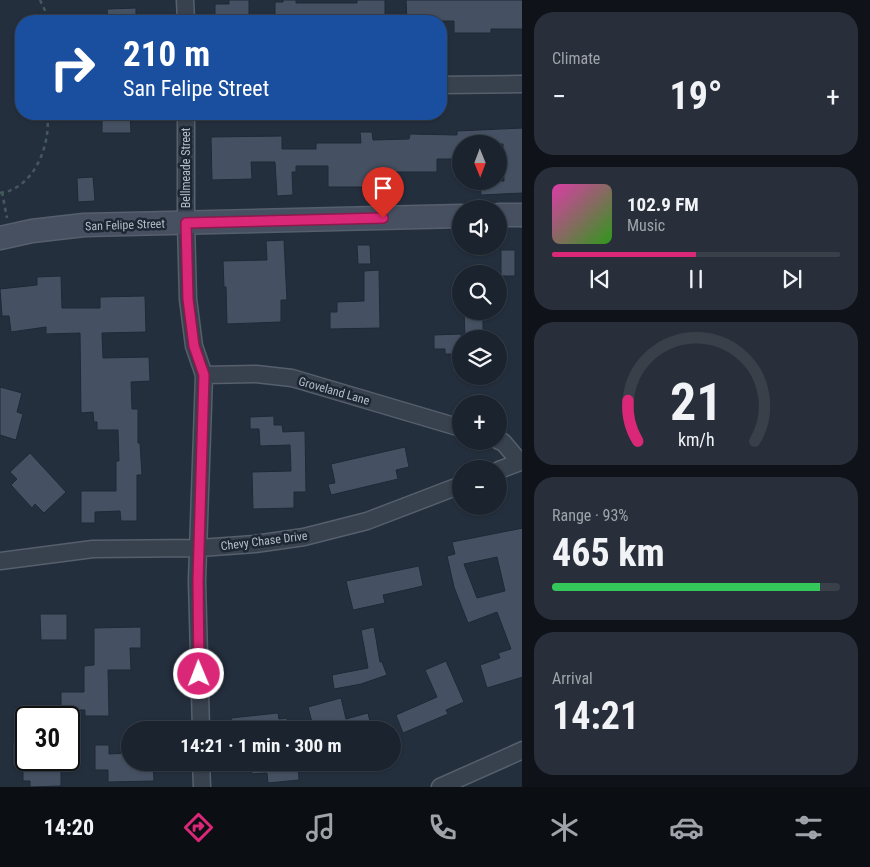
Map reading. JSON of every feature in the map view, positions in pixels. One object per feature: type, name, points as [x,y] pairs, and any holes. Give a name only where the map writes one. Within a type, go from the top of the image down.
[{"type":"main road","points":[[507,216],[522,215]]},
{"type":"main road","name":"San Felipe Street","points":[[0,238],[32,231],[84,226],[452,216]]},
{"type":"street","points":[[185,0],[186,15]]},
{"type":"street","points":[[447,85],[522,84]]},
{"type":"street","name":"Bellmeade Street","points":[[186,120],[188,299],[194,346],[204,375],[198,581],[200,721]]},
{"type":"street","name":"Groveland Lane","points":[[204,375],[256,374],[292,378],[452,425]]},
{"type":"street","points":[[507,447],[521,462],[507,467]]},
{"type":"street","name":"Chevy Chase Drive","points":[[0,562],[93,549],[200,548],[255,544],[304,537],[367,521],[452,488]]},
{"type":"street","points":[[440,787],[522,750]]},
{"type":"street","points":[[201,771],[202,787]]},
{"type":"path","points":[[40,0],[47,15]]},
{"type":"path","points":[[4,204],[1,193],[23,183],[36,168],[47,141],[47,120]]},
{"type":"building","points":[[229,0],[249,0],[249,15],[215,15],[215,4],[229,4]]},
{"type":"building","points":[[283,0],[296,0],[296,3],[357,3],[357,0],[385,0],[385,15],[275,15],[275,2],[283,2]]},
{"type":"building","points":[[406,0],[522,0],[522,29],[491,29],[491,33],[454,33],[454,21],[447,21],[447,15],[407,15]]},
{"type":"building","points":[[136,8],[136,15],[108,15],[107,9]]},
{"type":"building","points":[[102,120],[130,120],[131,133],[102,133]]},
{"type":"building","points":[[522,128],[522,193],[481,195],[481,190],[508,190],[508,135],[457,135],[457,131]]},
{"type":"building","points":[[360,132],[372,132],[373,140],[409,139],[410,134],[457,135],[452,135],[452,159],[437,159],[437,172],[396,172],[396,177],[385,178],[385,192],[362,193],[362,187],[328,187],[328,166],[296,166],[296,172],[292,172],[293,195],[277,196],[275,162],[251,162],[252,179],[212,180],[211,137],[282,136],[282,149],[316,149],[316,143],[361,143]]},
{"type":"building","points":[[93,177],[95,201],[78,202],[77,178]]},
{"type":"building","points":[[284,240],[287,300],[281,300],[281,322],[227,324],[223,261],[267,260],[266,241]]},
{"type":"building","points":[[357,245],[370,245],[371,264],[358,264]]},
{"type":"building","points":[[507,250],[515,250],[515,276],[507,276],[507,265],[501,265],[501,255],[507,255]]},
{"type":"building","points":[[379,270],[380,328],[330,329],[330,312],[337,312],[337,302],[364,301],[364,271]]},
{"type":"building","points":[[61,276],[62,308],[100,308],[100,297],[145,296],[146,332],[102,333],[103,358],[149,357],[150,381],[131,382],[132,409],[138,409],[138,443],[140,443],[142,475],[137,475],[137,521],[121,521],[120,511],[95,512],[95,523],[81,523],[81,491],[116,491],[116,461],[119,461],[118,430],[97,430],[97,422],[94,422],[93,412],[81,413],[80,333],[46,334],[46,327],[11,332],[9,316],[2,316],[0,289],[37,285],[37,277]]},
{"type":"building","points":[[464,320],[483,320],[483,330],[465,330]]},
{"type":"building","points":[[452,334],[452,354],[445,354],[445,349],[434,349],[434,335]]},
{"type":"building","points":[[0,387],[22,393],[17,412],[23,414],[16,440],[0,435]]},
{"type":"building","points":[[274,416],[274,425],[282,425],[283,432],[305,431],[306,492],[294,492],[294,508],[253,509],[252,472],[291,471],[290,445],[260,446],[259,429],[250,429],[250,417]]},
{"type":"building","points":[[405,447],[409,467],[396,470],[398,479],[331,495],[328,484],[335,483],[331,464]]},
{"type":"building","points":[[30,453],[66,492],[44,513],[35,504],[32,508],[11,485],[17,479],[10,472]]},
{"type":"building","points":[[522,528],[522,677],[487,688],[480,665],[500,658],[498,653],[511,649],[497,612],[468,623],[454,587],[447,556],[455,554],[452,542]],"holes":[[[497,557],[505,591],[477,598],[464,564]]]},
{"type":"building","points":[[419,566],[423,586],[383,595],[385,603],[353,610],[346,581]]},
{"type":"building","points":[[40,614],[67,614],[67,640],[41,640]]},
{"type":"building","points":[[141,627],[141,648],[130,648],[131,670],[108,670],[109,716],[85,716],[85,710],[80,710],[80,706],[61,706],[61,692],[84,692],[84,666],[94,665],[94,628]]},
{"type":"building","points":[[374,627],[380,662],[382,662],[387,675],[361,684],[334,689],[332,675],[368,668],[361,630]]},
{"type":"building","points":[[446,661],[464,702],[446,710],[448,714],[403,733],[401,721],[398,721],[396,715],[437,697],[425,670]]},
{"type":"building","points":[[341,698],[346,719],[368,713],[370,721],[312,721],[308,707]]},
{"type":"building","points":[[278,713],[279,719],[287,718],[287,721],[231,721],[231,718]]},
{"type":"building","points":[[13,742],[15,742],[15,766],[13,766]]},
{"type":"building","points":[[95,745],[109,745],[109,754],[121,753],[121,771],[153,771],[154,781],[108,782],[108,770],[95,770]]},
{"type":"building","points":[[23,771],[61,771],[61,786],[30,787],[30,781],[23,781]]},
{"type":"building","points":[[252,771],[298,771],[299,780],[268,783],[267,773],[252,774]]},
{"type":"route","points":[[199,674],[198,581],[204,375],[194,346],[188,299],[186,223],[383,218]]}]
